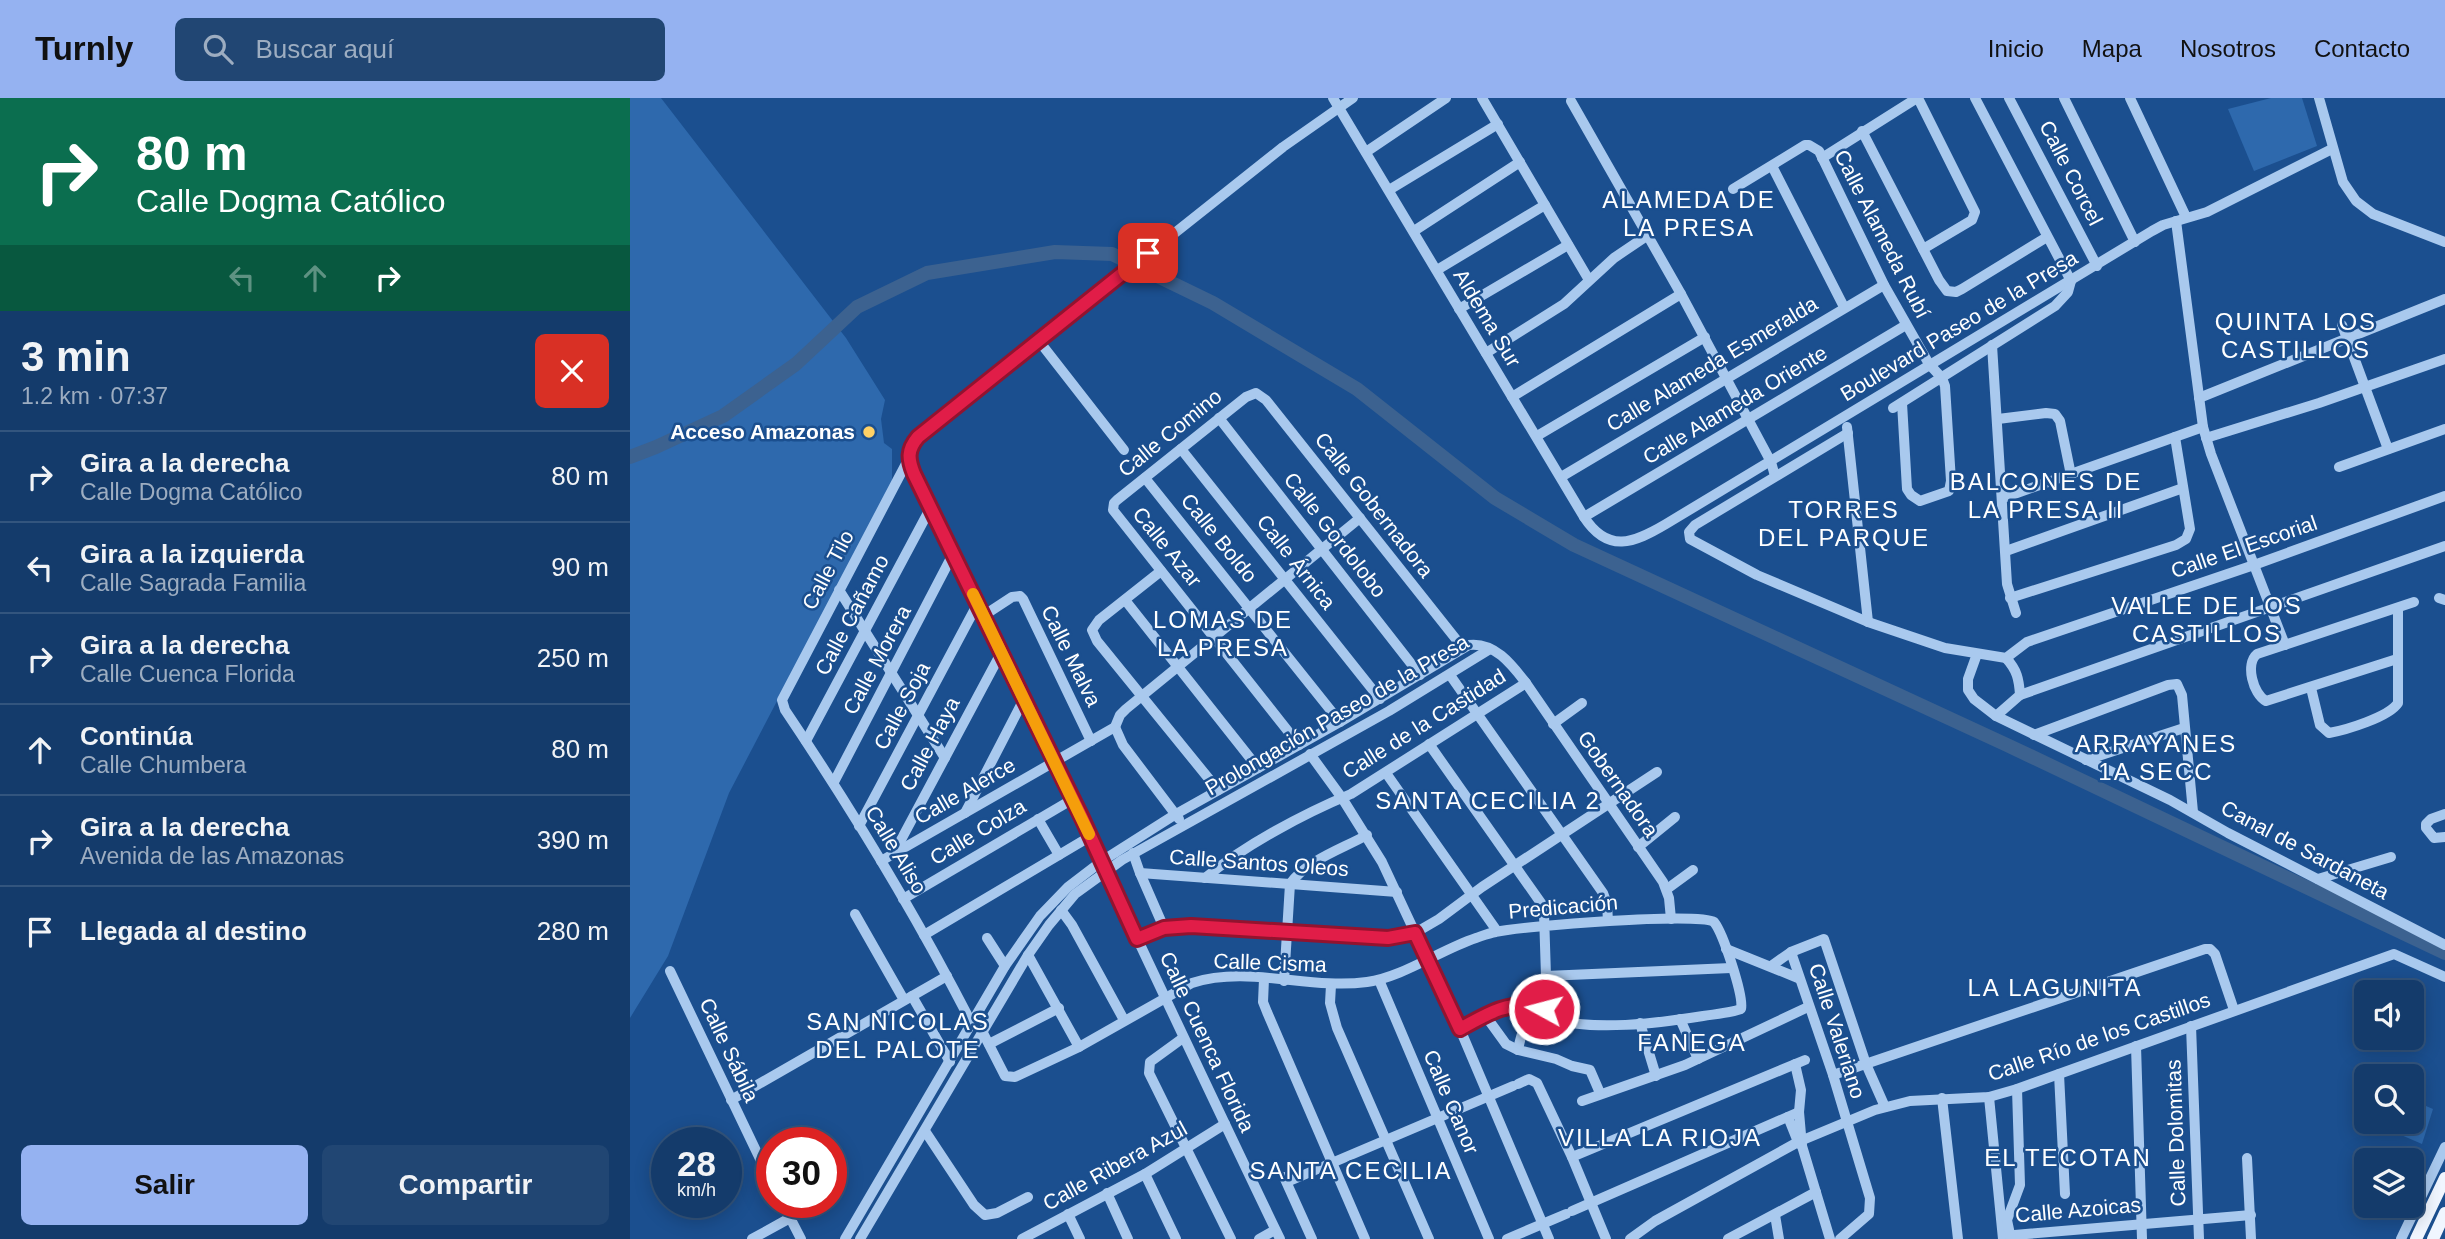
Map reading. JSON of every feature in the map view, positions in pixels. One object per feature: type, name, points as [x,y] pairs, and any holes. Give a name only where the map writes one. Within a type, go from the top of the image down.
[{"type":"main road","points":[[2417,1239],[2445,1178]]},
{"type":"main road","points":[[2433,1239],[2445,1213]]},
{"type":"street","points":[[1124,450],[1039,341],[1336,102],[1353,98]]},
{"type":"street","points":[[1366,152],[1446,98]]},
{"type":"street","points":[[1482,98],[1589,280]]},
{"type":"street","points":[[1822,158],[1918,98],[1975,212],[1972,220],[1923,249]]},
{"type":"street","points":[[1942,379],[1947,397],[1951,481],[1949,491],[1945,494],[1920,501],[1910,495],[1908,489],[1898,405],[2055,306],[2068,292],[2071,281],[1975,98]]},
{"type":"street","name":"Calle Corcel","points":[[2009,98],[2097,266]]},
{"type":"street","points":[[2064,98],[2135,242]]},
{"type":"street","points":[[2319,98],[2343,182],[2356,201],[2373,214],[2445,242]]},
{"type":"street","points":[[2135,99],[2186,217]]},
{"type":"street","points":[[1571,101],[1681,294],[1771,462],[1775,476]]},
{"type":"street","name":"Aldema Sur","points":[[1336,102],[1584,517],[1594,531],[1611,540]]},
{"type":"street","points":[[1389,190],[1498,124]]},
{"type":"street","points":[[1862,131],[1943,288],[1951,293],[2047,237]]},
{"type":"street","name":"Calle Alameda Rubí","points":[[1772,166],[1801,147],[1809,145],[1819,151],[1906,326],[1929,364],[1942,379]]},
{"type":"street","name":"Boulevard Paseo de la Presa","points":[[1611,540],[1627,542],[1652,532],[2163,225],[2220,206],[2332,149]]},
{"type":"street","points":[[1414,231],[1520,162]]},
{"type":"street","points":[[1733,189],[1772,166],[1844,307]]},
{"type":"street","points":[[1437,270],[1545,205]]},
{"type":"street","points":[[2176,221],[2203,427],[2285,645]]},
{"type":"street","points":[[1486,353],[1563,304],[1614,258],[1648,235]]},
{"type":"street","points":[[1460,309],[1569,246]]},
{"type":"street","name":"Calle Alameda Esmeralda","points":[[1561,477],[1884,285]]},
{"type":"street","points":[[1512,397],[1681,294]]},
{"type":"street","points":[[2199,398],[2445,299]]},
{"type":"street","points":[[2342,325],[2388,449]]},
{"type":"street","name":"Calle Alameda Oriente","points":[[1584,517],[1906,326]]},
{"type":"street","points":[[1537,436],[1704,337]]},
{"type":"street","name":"Calle Tilo","points":[[782,700],[909,458],[909,449],[914,441],[1039,341]]},
{"type":"street","points":[[1992,345],[2007,584],[2016,613]]},
{"type":"street","points":[[2206,438],[2364,388],[2445,359]]},
{"type":"street","name":"Calle Gobernadora","points":[[1251,394],[1256,393],[1266,400],[1463,648]]},
{"type":"street","name":"Calle Comino","points":[[1114,503],[1251,394]]},
{"type":"street","points":[[1998,419],[2055,414],[2060,421],[2071,475]]},
{"type":"street","points":[[1846,416],[1868,622]]},
{"type":"street","name":"Calle Gordolobo","points":[[1219,418],[1420,675]]},
{"type":"street","points":[[2003,498],[2203,427]]},
{"type":"street","points":[[2339,467],[2445,429]]},
{"type":"street","points":[[1848,433],[1691,528],[1689,536],[1693,542],[1736,565],[1868,622],[1945,648],[2006,658],[2019,678],[2020,695]]},
{"type":"street","points":[[2010,598],[2186,539],[2190,529],[2175,437]]},
{"type":"street","name":"Calle Árnica","points":[[1181,449],[1380,699]]},
{"type":"street","name":"Calle Cuenca Florida","points":[[909,458],[1091,836],[1164,998],[1277,1234]]},
{"type":"street","name":"Calle Boldo","points":[[1145,478],[1340,722]]},
{"type":"street","points":[[2006,551],[2183,488]]},
{"type":"street","name":"Calle El Escorial","points":[[2006,658],[2026,642],[2254,565],[2445,496]]},
{"type":"street","name":"Calle Azar","points":[[1114,503],[1115,514],[1299,745]]},
{"type":"street","name":"Calle Cañamo","points":[[806,741],[931,507]]},
{"type":"street","name":"Calle Alerce","points":[[881,861],[1115,727],[1120,715],[1360,518]]},
{"type":"street","points":[[1996,716],[2020,695],[2445,546]]},
{"type":"street","name":"Calle Morera","points":[[834,782],[953,554]]},
{"type":"street","points":[[1161,570],[1093,625],[1092,630],[1097,641],[1218,790]]},
{"type":"street","points":[[839,590],[945,758]]},
{"type":"street","name":"Calle Malva","points":[[984,616],[1012,597],[1023,599],[1091,741]]},
{"type":"street","points":[[1125,600],[1258,768]]},
{"type":"street","points":[[2397,659],[2269,701],[2263,700],[2259,695],[2250,670],[2252,658],[2257,654],[2414,602]]},
{"type":"street","name":"Calle Soja","points":[[859,826],[978,603]]},
{"type":"street","points":[[2311,688],[2320,725],[2325,732],[2333,733],[2395,708],[2398,703],[2398,608]]},
{"type":"street","name":"Prolongación Paseo de la Presa","points":[[1104,866],[1176,814],[1380,699],[1463,648],[1476,644],[1490,649]]},
{"type":"street","name":"Prolongación Paseo de la Presa","points":[[1104,866],[1184,825],[1450,675],[1490,649]]},
{"type":"street","name":"Gobernadora","points":[[1490,649],[1505,657],[1526,683],[1667,889],[1671,919]]},
{"type":"street","name":"Calle Haya","points":[[893,854],[1001,653]]},
{"type":"street","name":"Canal de Sardaneta","points":[[1977,653],[1967,684],[1971,696],[1996,716],[2193,813],[2444,944]]},
{"type":"street","points":[[1450,675],[1604,893],[1608,904],[1608,921]]},
{"type":"street","name":"Calle de la Castidad","points":[[1205,878],[1234,857],[1386,773],[1526,683]]},
{"type":"street","points":[[2034,735],[2173,683],[2180,687],[2193,813]]},
{"type":"street","points":[[965,813],[1024,699]]},
{"type":"street","name":"Calle Aliso","points":[[782,700],[785,710],[834,782],[881,861],[972,1024]]},
{"type":"street","points":[[1553,724],[1582,703]]},
{"type":"street","points":[[1115,727],[1123,745],[1184,825]]},
{"type":"street","points":[[2086,760],[2185,728]]},
{"type":"street","points":[[1429,744],[1541,903],[1544,914],[1546,976],[1543,1007],[1550,1018],[1577,1025],[1640,1023],[1739,1010],[1742,1005],[1726,949]]},
{"type":"street","points":[[1310,754],[1367,835],[1396,892],[1460,1029],[1549,1239]]},
{"type":"street","points":[[1137,939],[1164,928],[1191,926],[1388,938],[1415,933],[1657,772]]},
{"type":"street","points":[[1386,773],[1497,931]]},
{"type":"street","name":"Calle Colza","points":[[903,899],[1073,799]]},
{"type":"street","points":[[2445,814],[2426,824],[2434,838],[2445,837]]},
{"type":"street","points":[[1638,847],[1675,817]]},
{"type":"street","points":[[1038,819],[1059,855]]},
{"type":"street","points":[[1284,981],[1290,884],[1298,873],[1308,866],[1367,835]]},
{"type":"street","points":[[924,935],[1091,836]]},
{"type":"street","name":"Calle Santos Oleos","points":[[1133,853],[1140,873],[1396,892]]},
{"type":"street","points":[[2318,879],[2391,857]]},
{"type":"street","points":[[860,1239],[1028,955],[1061,910],[1104,866]]},
{"type":"street","points":[[845,1239],[1005,966],[1040,916],[1075,881],[1104,866]]},
{"type":"street","points":[[1667,889],[1693,870]]},
{"type":"street","points":[[1140,873],[1164,928]]},
{"type":"street","points":[[1061,910],[1124,1020]]},
{"type":"street","points":[[855,914],[950,1062]]},
{"type":"street","name":"Predicación","points":[[1428,958],[1497,931],[1608,921],[1671,919],[1706,918],[1718,926],[1726,949]]},
{"type":"street","points":[[987,938],[1005,966]]},
{"type":"street","points":[[1771,966],[1791,952],[1824,939],[1866,1064],[1885,1107]]},
{"type":"street","points":[[1833,1075],[2205,948],[2215,954],[2234,1010]]},
{"type":"street","points":[[1726,949],[1798,978]]},
{"type":"street","name":"Calle Valeriano","points":[[1791,952],[1833,1075],[1871,1208],[1864,1219],[1840,1239]]},
{"type":"street","name":"Calle Río de los Castillos","points":[[1630,1239],[1655,1221],[1801,1143],[1885,1107],[1910,1101],[1989,1097],[2017,1089],[2393,954],[2445,977]]},
{"type":"street","points":[[1028,955],[1079,1047]]},
{"type":"street","name":"Calle Cisma","points":[[989,1044],[1004,1076],[1020,1076],[1079,1047],[1164,998],[1207,978],[1226,976],[1331,985],[1379,980],[1428,958]]},
{"type":"street","points":[[1546,976],[1731,968]]},
{"type":"street","name":"Calle Sábila","points":[[670,971],[756,1151]]},
{"type":"street","points":[[731,1100],[947,976]]},
{"type":"street","points":[[1264,979],[1263,1002],[1266,1012],[1365,1239]]},
{"type":"street","name":"Calle Canor","points":[[1379,980],[1489,1239]]},
{"type":"street","points":[[1331,985],[1332,1015],[1429,1239]]},
{"type":"street","points":[[1460,1029],[1502,1007],[1527,1004],[1543,1007]]},
{"type":"street","points":[[1518,1050],[1521,1034],[1530,1018],[1543,1007]]},
{"type":"street","points":[[1581,1101],[1698,1059],[1808,1007]]},
{"type":"street","points":[[982,1031],[989,1044],[1059,1008]]},
{"type":"street","points":[[1485,1015],[1506,1044],[1518,1050],[1590,1070],[1600,1093]]},
{"type":"street","points":[[1680,1019],[1698,1059]]},
{"type":"street","points":[[1640,1023],[1656,1076]]},
{"type":"street","name":"Calle Dolomitas","points":[[2192,1026],[2199,1239]]},
{"type":"street","points":[[1183,1038],[1156,1056],[1148,1067],[1231,1239]]},
{"type":"street","points":[[2136,1046],[2142,1239]]},
{"type":"street","points":[[1572,1157],[1800,1062],[1801,1143]]},
{"type":"street","points":[[2059,1074],[2065,1194]]},
{"type":"street","points":[[1312,1239],[1285,1180],[1332,1164],[1529,1079],[1537,1083],[1606,1239]]},
{"type":"street","points":[[2007,1237],[2007,1220],[2020,1185],[2017,1089]]},
{"type":"street","points":[[1989,1097],[2007,1237]]},
{"type":"street","points":[[1942,1098],[1958,1239]]},
{"type":"street","points":[[1507,1239],[1591,1200],[1799,1112]]},
{"type":"street","points":[[1788,1117],[1801,1143],[1830,1239]]},
{"type":"street","name":"Calle Ribera Azul","points":[[1029,1237],[1145,1174],[1225,1124]]},
{"type":"street","points":[[904,1165],[899,1163],[897,1158],[912,1133],[913,1125]]},
{"type":"street","points":[[925,1131],[974,1205],[985,1215],[997,1213],[1028,1197]]},
{"type":"street","points":[[2401,1239],[2445,1147]]},
{"type":"street","points":[[2247,1158],[2252,1239]]},
{"type":"street","points":[[873,1214],[890,1180],[886,1169]]},
{"type":"street","points":[[1145,1174],[1176,1239]]},
{"type":"street","points":[[1728,1239],[1816,1192]]},
{"type":"street","points":[[1107,1193],[1128,1239]]},
{"type":"street","points":[[1068,1214],[1080,1239]]},
{"type":"street","points":[[1774,1215],[1779,1239]]},
{"type":"street","name":"Calle Azoicas","points":[[2007,1237],[2090,1234],[2141,1224],[2250,1215]]},
{"type":"street","points":[[755,1238],[790,1218],[801,1239]]},
{"type":"street","points":[[1259,1239],[1277,1234]]},
{"type":"shaded area","points":[[630,98],[661,98],[846,338],[885,400],[881,419],[884,443],[892,449],[892,481],[729,793],[668,956],[630,1018]]},
{"type":"shaded area","points":[[2271,98],[2302,98],[2317,146],[2254,171],[2228,109]]},
{"type":"shaded area","points":[[2424,1105],[2433,1109],[2422,1144],[2399,1134],[2424,1134]]},
{"type":"waterway","points":[[630,457],[723,416],[796,364],[857,307],[927,273],[1055,252],[1112,254],[1213,303],[1357,389],[1495,498],[1574,545],[2007,745],[2445,953]]},
{"type":"slow traffic","points":[[973,594],[1089,834]]},
{"type":"place","name":"Acceso Amazonas","points":[[869,432]]},
{"type":"district","name":"ALAMEDA DE LA PRESA","points":[[1689,214]]},
{"type":"district","name":"QUINTA LOS CASTILLOS","points":[[2296,336]]},
{"type":"district","name":"BALCONES DE LA PRESA II","points":[[2046,496]]},
{"type":"district","name":"TORRES DEL PARQUE","points":[[1844,524]]},
{"type":"district","name":"VALLE DE LOS CASTILLOS","points":[[2207,620]]},
{"type":"district","name":"LOMAS DE LA PRESA","points":[[1223,634]]},
{"type":"district","name":"ARRAYANES 1A SECC","points":[[2156,758]]},
{"type":"district","name":"SANTA CECILIA 2","points":[[1488,801]]},
{"type":"district","name":"LA LAGUNITA","points":[[2055,988]]},
{"type":"district","name":"SAN NICOLAS DEL PALOTE","points":[[898,1036]]},
{"type":"district","name":"FANEGA","points":[[1692,1043]]},
{"type":"district","name":"VILLA LA RIOJA","points":[[1660,1138]]},
{"type":"district","name":"EL TECOTAN","points":[[2068,1158]]},
{"type":"district","name":"SANTA CECILIA","points":[[1351,1171]]},
{"type":"route","points":[[1148,253],[918,437],[909,449],[914,474],[1102,861],[1137,939],[1164,928],[1177,926],[1388,938],[1415,933],[1460,1029],[1502,1007],[1527,1004],[1542,1005],[1544,1009]]}]
